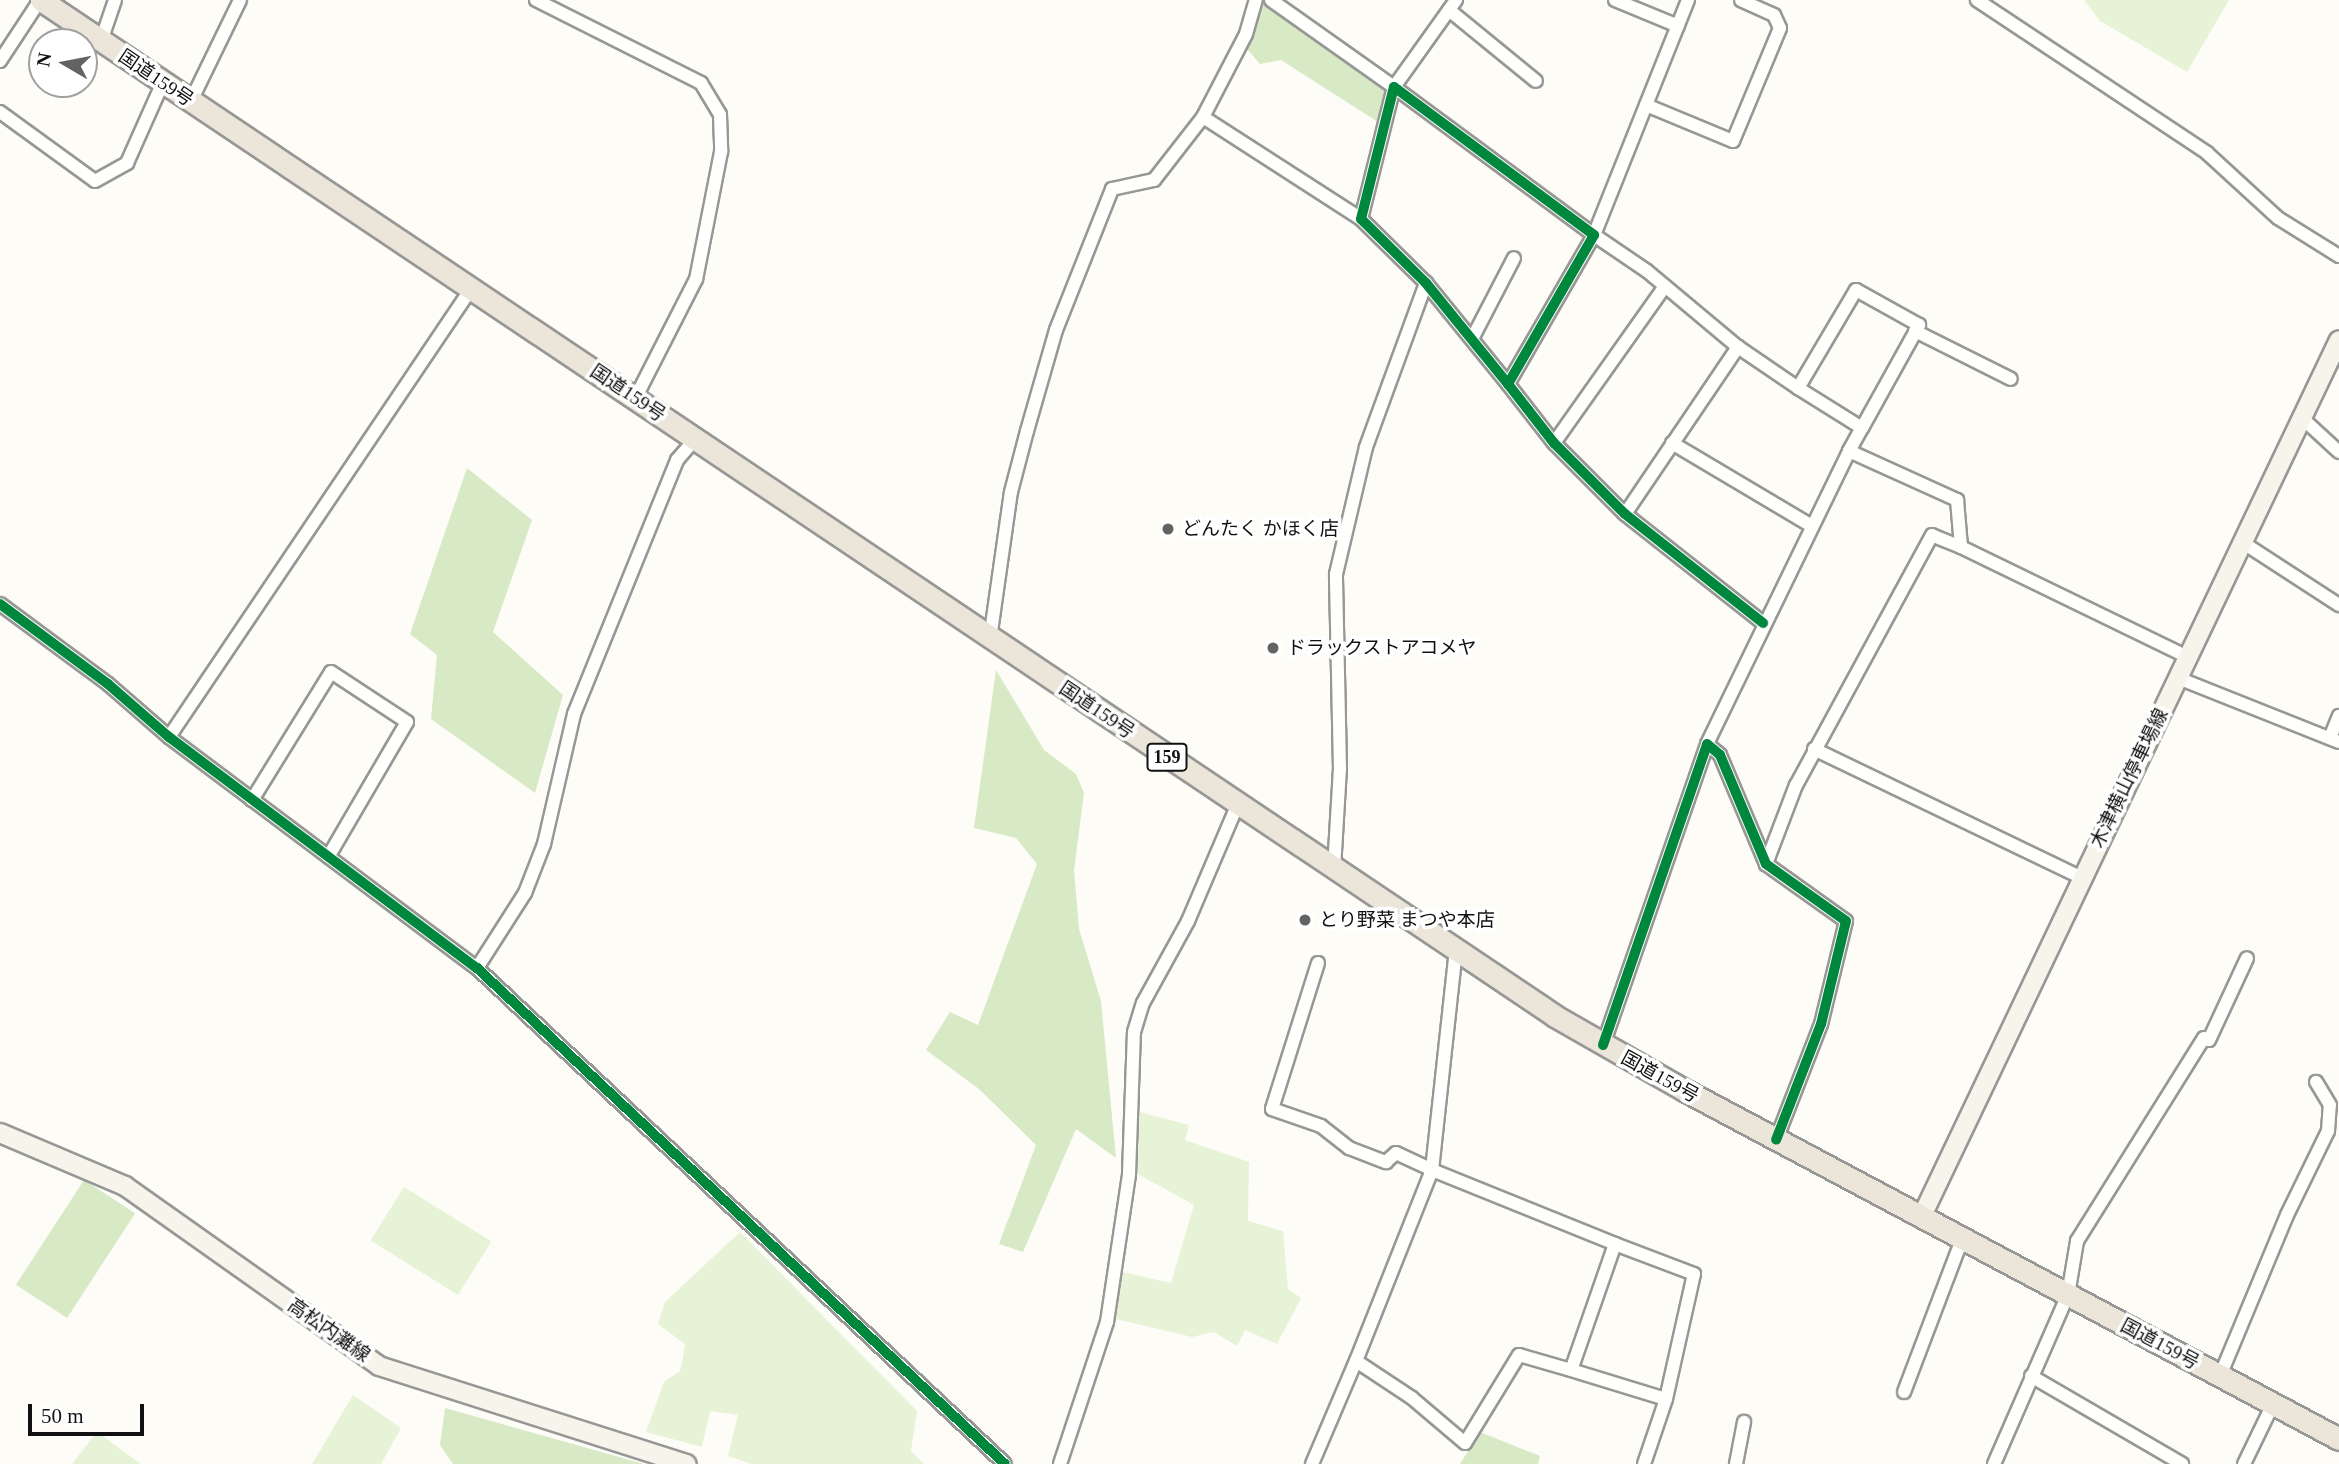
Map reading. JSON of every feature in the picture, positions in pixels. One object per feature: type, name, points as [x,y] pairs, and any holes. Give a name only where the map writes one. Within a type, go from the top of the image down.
[{"type":"highway","name":"国道159号","points":[[40,0],[636,397],[990,639],[1334,869],[1603,1045],[1921,1218],[2339,1439]]},
{"type":"main road","name":"木津横山停車場線","points":[[1921,1218],[2080,877],[2339,340]]},
{"type":"main road","name":"高松内灘線","points":[[0,1132],[125,1185],[379,1366],[687,1464]]},
{"type":"street","points":[[0,61],[40,0]]},
{"type":"street","points":[[101,41],[115,0]]},
{"type":"street","points":[[191,101],[240,0]]},
{"type":"street","points":[[536,0],[701,83],[720,115],[721,152],[696,279],[636,397]]},
{"type":"street","points":[[990,639],[1012,492],[1027,431],[1056,330],[1112,189],[1154,180],[1203,117],[1245,34],[1256,0]]},
{"type":"street","points":[[1271,0],[1665,286],[1738,346],[1797,388],[1862,428]]},
{"type":"street","points":[[1508,384],[1594,234],[1688,0]]},
{"type":"street","points":[[1646,105],[1733,141],[1780,28],[1774,15],[1741,0]]},
{"type":"street","points":[[1977,0],[2207,153],[2278,218],[2339,256]]},
{"type":"street","points":[[1620,1],[1678,26]]},
{"type":"street","points":[[1361,219],[1394,87],[1452,5],[1536,80]]},
{"type":"street","points":[[0,112],[95,181],[127,163],[163,82]]},
{"type":"street","points":[[1203,117],[1361,219],[1426,283],[1554,443],[1625,514],[1763,623]]},
{"type":"street","points":[[1472,339],[1514,258]]},
{"type":"street","points":[[1334,869],[1340,769],[1336,574],[1366,447],[1426,283]]},
{"type":"street","points":[[1554,443],[1665,286]]},
{"type":"street","points":[[169,737],[471,289]]},
{"type":"street","points":[[1603,1045],[1707,744],[1763,623],[1849,451],[1919,325],[1856,290],[1797,388]]},
{"type":"street","points":[[1915,331],[2011,379]]},
{"type":"street","points":[[1625,514],[1738,346]]},
{"type":"street","points":[[2302,418],[2339,452]]},
{"type":"street","points":[[477,968],[526,893],[544,844],[574,714],[677,460],[695,439]]},
{"type":"street","points":[[1672,443],[1812,526]]},
{"type":"street","points":[[1849,451],[1957,500],[1961,547]]},
{"type":"street","points":[[1766,864],[1814,749],[1932,535],[2188,657]]},
{"type":"street","points":[[2242,542],[2339,605]]},
{"type":"street","points":[[0,604],[108,684],[169,737],[477,968],[1005,1464]]},
{"type":"street","points":[[252,800],[331,672],[407,722],[328,857]]},
{"type":"street","points":[[2178,678],[2334,740],[2339,716]]},
{"type":"street","points":[[1707,744],[1720,755],[1766,864],[1846,921],[1821,1024],[1776,1140]]},
{"type":"street","points":[[1814,749],[2080,877]]},
{"type":"street","points":[[1060,1464],[1107,1322],[1129,1174],[1134,1032],[1143,1003],[1188,921],[1238,804]]},
{"type":"street","points":[[1312,1464],[1432,1170],[1456,950]]},
{"type":"street","points":[[1994,1464],[2068,1295],[2077,1241],[2204,1038],[2209,1040],[2247,958]]},
{"type":"street","points":[[1318,963],[1272,1109],[1321,1126],[1349,1148],[1385,1162],[1396,1153],[1432,1170],[1695,1274],[1667,1399],[1644,1464]]},
{"type":"street","points":[[2220,1376],[2287,1215],[2328,1131],[2330,1105],[2316,1082]]},
{"type":"street","points":[[1904,1392],[1962,1239]]},
{"type":"street","points":[[1571,1370],[1615,1244]]},
{"type":"street","points":[[1356,1361],[1412,1398],[1465,1443],[1519,1355],[1667,1399]]},
{"type":"street","points":[[2031,1376],[2182,1464]]},
{"type":"street","points":[[2244,1464],[2273,1404]]},
{"type":"street","points":[[1736,1464],[1744,1422]]},
{"type":"green space","points":[[2084,0],[2229,0],[2187,72],[2100,21]]},
{"type":"green space","points":[[1261,1],[1387,86],[1378,122],[1281,60],[1260,64],[1247,49]]},
{"type":"green space","points":[[467,468],[532,520],[493,632],[563,695],[535,793],[431,719],[437,655],[410,634]]},
{"type":"green space","points":[[996,670],[1044,750],[1076,774],[1084,793],[1074,870],[1079,929],[1101,1001],[1116,1158],[1076,1129],[1023,1252],[999,1244],[1036,1145],[979,1089],[926,1050],[950,1012],[978,1025],[1037,864],[1016,838],[974,828]]},
{"type":"green space","points":[[1139,1112],[1189,1125],[1185,1140],[1249,1162],[1248,1221],[1283,1231],[1288,1289],[1301,1298],[1277,1344],[1245,1330],[1237,1346],[1214,1332],[1192,1337],[1116,1319],[1122,1272],[1171,1283],[1194,1205],[1136,1173]]},
{"type":"green space","points":[[84,1180],[135,1213],[67,1318],[16,1285]]},
{"type":"green space","points":[[404,1187],[491,1242],[458,1295],[371,1240]]},
{"type":"green space","points":[[740,1232],[917,1411],[911,1451],[924,1464],[751,1464],[728,1456],[738,1415],[710,1411],[702,1447],[646,1432],[664,1382],[680,1371],[683,1358],[685,1344],[658,1324],[665,1302]]},
{"type":"green space","points":[[353,1395],[401,1428],[381,1464],[312,1464]]},
{"type":"green space","points":[[445,1408],[644,1464],[453,1464],[440,1445]]},
{"type":"green space","points":[[97,1432],[141,1464],[72,1464]]},
{"type":"green space","points":[[1480,1432],[1540,1456],[1538,1464],[1460,1464]]},
{"type":"cycle path","points":[[1508,384],[1426,283],[1361,219],[1394,87],[1594,235],[1508,384],[1554,443],[1625,514],[1763,623]]},
{"type":"cycle path","points":[[0,604],[108,684],[169,737],[477,968],[1005,1464]]},
{"type":"cycle path","points":[[1603,1045],[1707,744],[1720,755],[1766,864],[1846,921],[1821,1024],[1776,1140]]},
{"type":"place","name":"どんたく かほく店","points":[[1168,529]]},
{"type":"place","name":"ドラックストアコメヤ","points":[[1273,648]]},
{"type":"place","name":"とり野菜 まつや本店","points":[[1305,920]]}]
